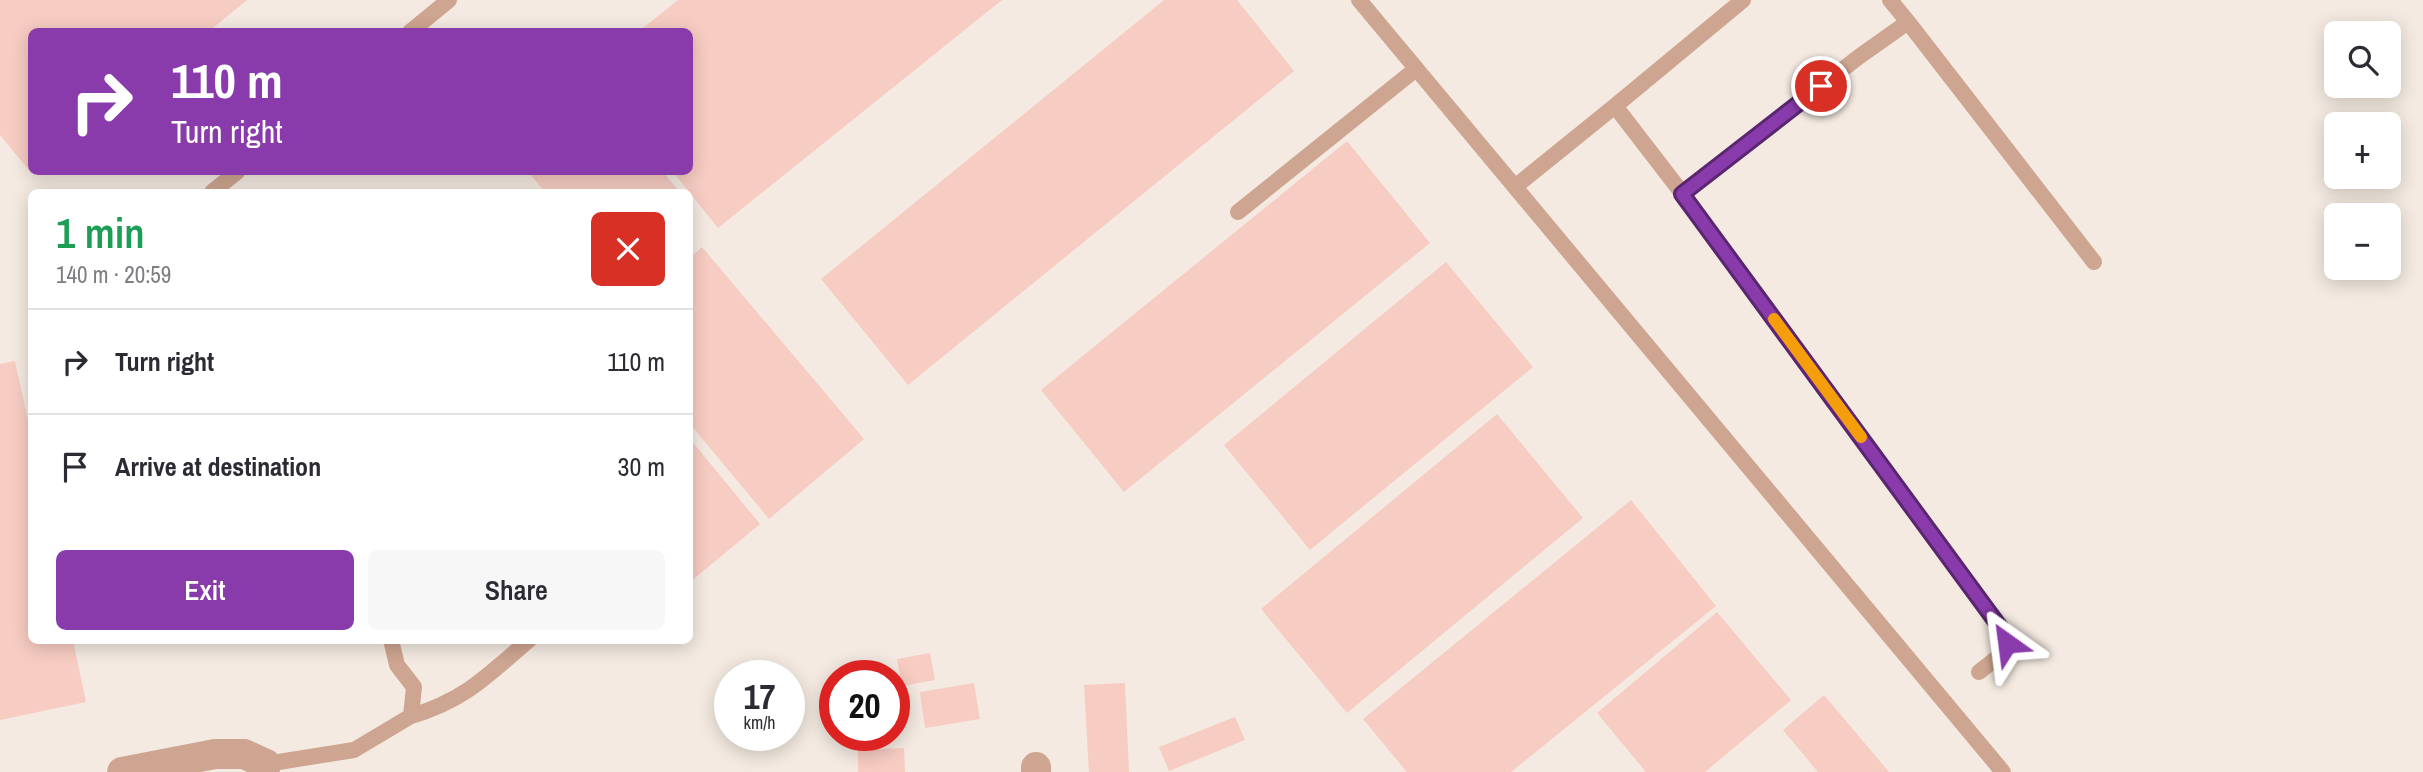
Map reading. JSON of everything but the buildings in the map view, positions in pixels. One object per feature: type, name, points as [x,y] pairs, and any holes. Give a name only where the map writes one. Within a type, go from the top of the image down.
[{"type":"street","points":[[121,772],[215,754],[244,754],[265,768]]},
{"type":"lane","points":[[415,28],[449,0]]},
{"type":"lane","points":[[1359,0],[2003,772]]},
{"type":"lane","points":[[1516,186],[1743,0]]},
{"type":"lane","points":[[1890,0],[2094,262]]},
{"type":"lane","points":[[1682,194],[1908,22]]},
{"type":"lane","points":[[1238,212],[1416,69]]},
{"type":"lane","points":[[1615,106],[2006,636],[2007,650],[1979,672]]},
{"type":"lane","points":[[216,189],[233,175]]},
{"type":"lane","points":[[392,644],[397,665],[414,687],[411,716]]},
{"type":"lane","points":[[265,768],[354,750],[411,716],[438,709],[470,691],[524,644]]},
{"type":"slow traffic","points":[[1774,319],[1861,437]]},
{"type":"route","points":[[1821,86],[1682,194],[2002,630],[2007,643]]}]
